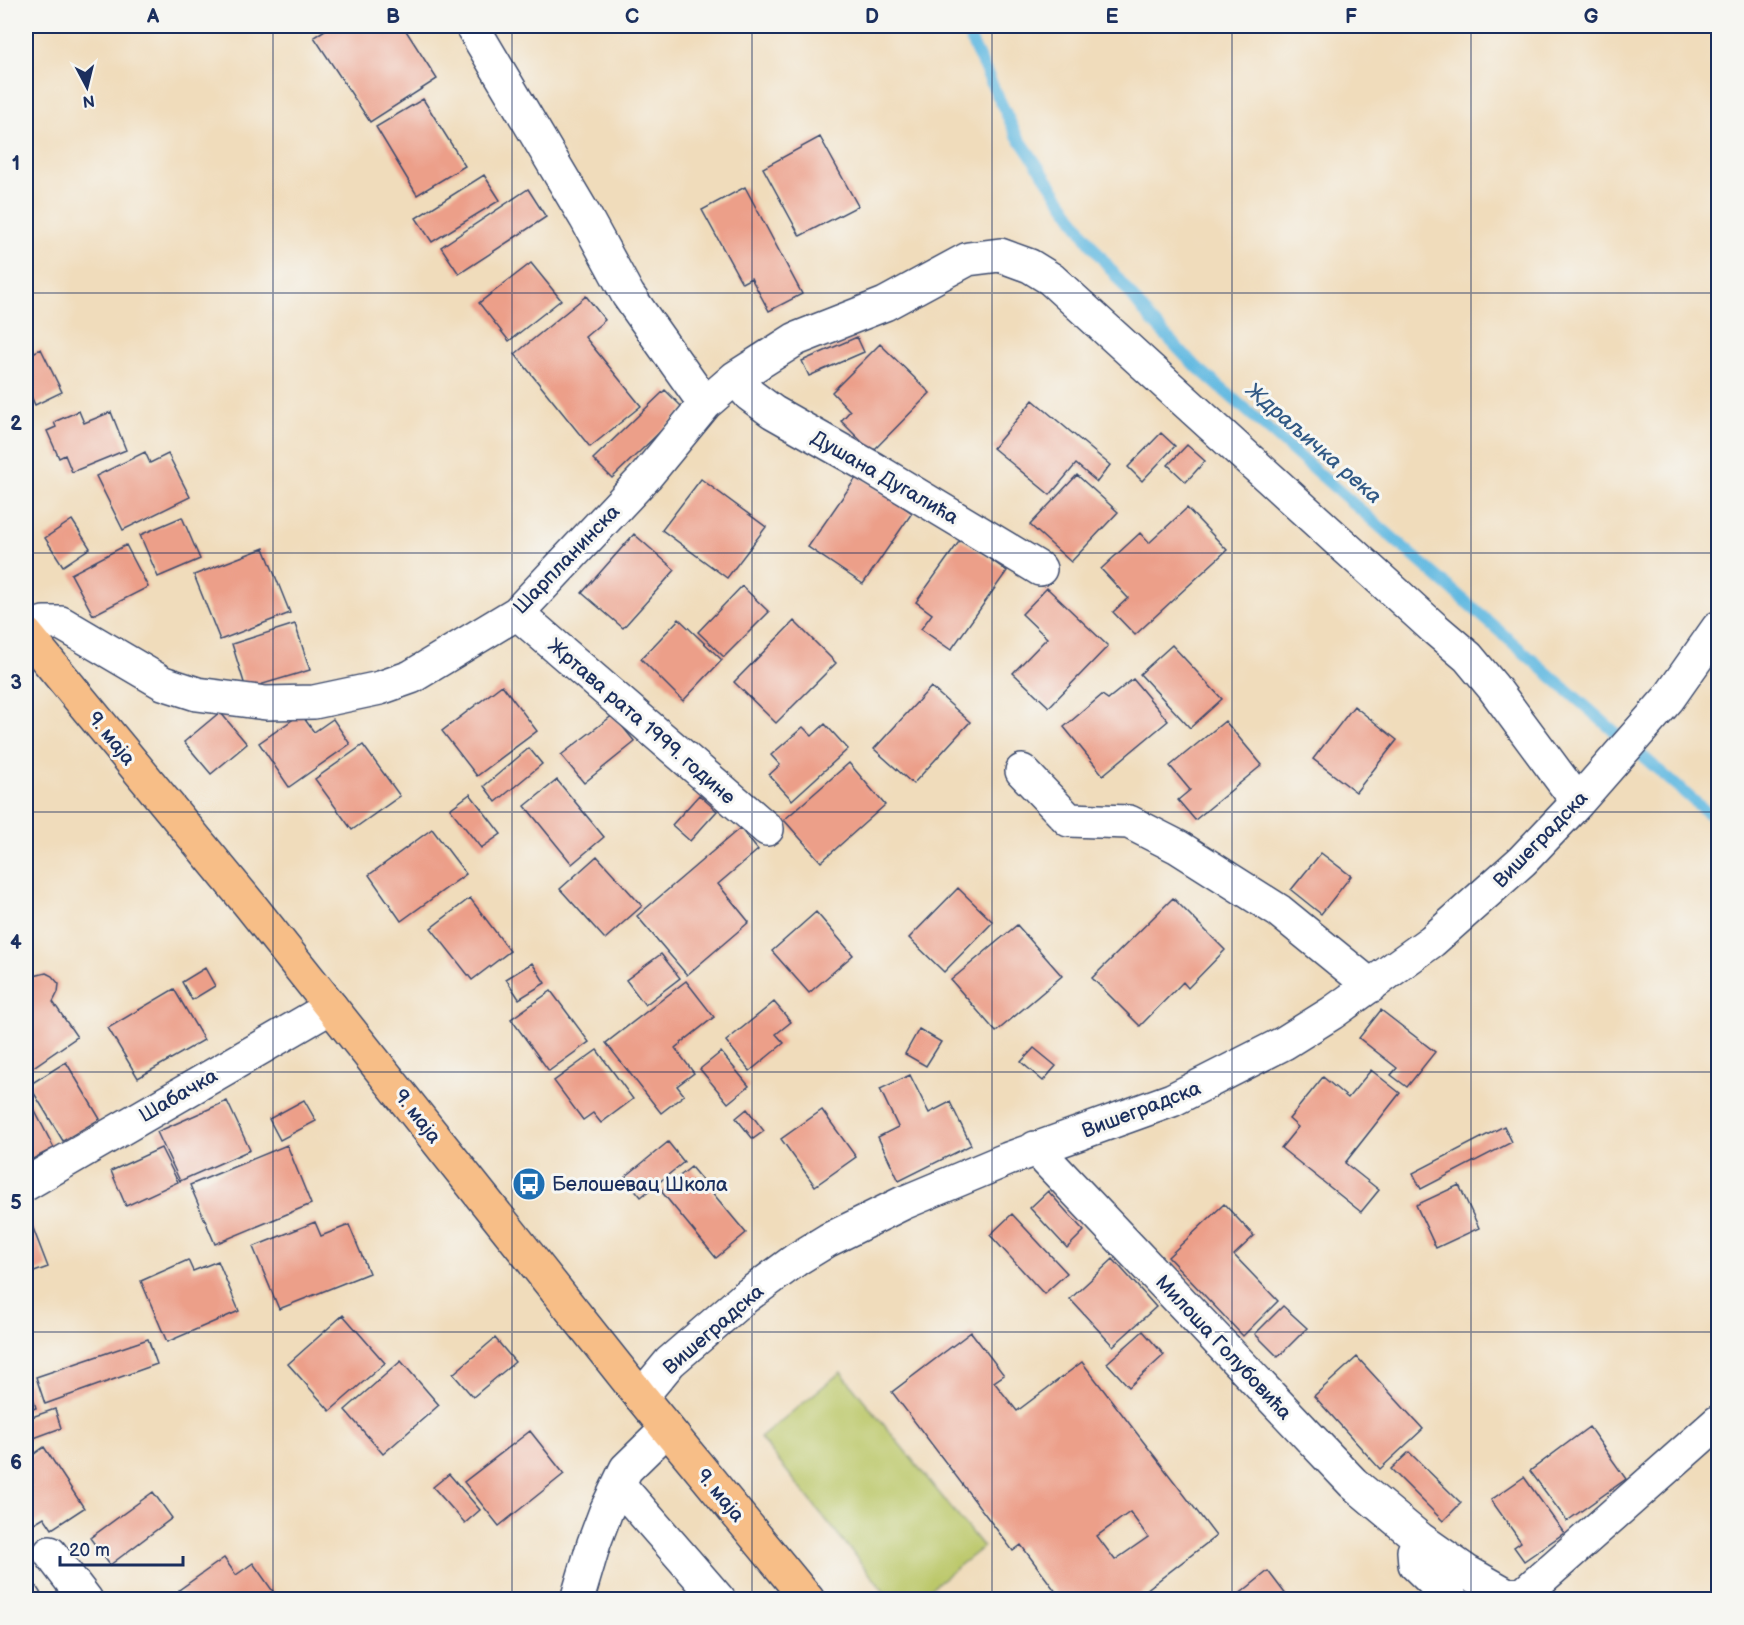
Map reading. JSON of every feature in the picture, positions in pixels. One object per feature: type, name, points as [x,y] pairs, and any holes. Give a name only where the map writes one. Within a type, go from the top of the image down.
[{"type":"main road","name":"9. маја","points":[[26,632],[250,905],[641,1397],[808,1599]]},
{"type":"street","points":[[472,26],[586,218],[628,295],[705,404]]},
{"type":"street","name":"Шарпланинска","points":[[26,632],[44,623],[61,622],[163,683],[197,694],[226,699],[275,703],[314,702],[380,688],[411,677],[517,613],[646,476],[705,404],[735,378],[796,339],[885,304],[968,259],[1000,255],[1030,266],[1051,279],[1468,657],[1578,802]]},
{"type":"street","name":"Душана Дугалића","points":[[735,378],[750,395],[773,412],[872,468],[1040,570]]},
{"type":"street","name":"Жртава рата 1999. године","points":[[517,613],[767,829]]},
{"type":"street","name":"Вишеградска","points":[[641,1397],[670,1362],[744,1298],[796,1259],[836,1236],[903,1203],[1035,1148],[1172,1100],[1284,1043],[1371,986],[1432,941],[1522,861],[1578,802],[1607,766],[1668,699],[1719,628]]},
{"type":"street","points":[[1022,771],[1070,820],[1129,822],[1178,847],[1219,872],[1280,911],[1371,986]]},
{"type":"street","name":"Шабачка","points":[[26,1184],[331,1007]]},
{"type":"street","name":"Милоша Голубовића","points":[[1035,1148],[1353,1483],[1420,1539],[1467,1572],[1504,1593],[1513,1595],[1525,1593],[1719,1422]]},
{"type":"street","points":[[577,1599],[594,1543],[626,1469],[667,1429]]},
{"type":"street","points":[[619,1485],[719,1599]]},
{"type":"street","points":[[1420,1539],[1414,1551],[1415,1563],[1452,1599]]},
{"type":"street","points":[[50,1553],[86,1599]]},
{"type":"green space","points":[[841,1372],[983,1547],[917,1599],[890,1599],[760,1438]]},
{"type":"building","points":[[331,26],[403,26],[437,79],[370,122],[314,37]]},
{"type":"building","points":[[423,99],[465,166],[417,195],[376,127]]},
{"type":"building","points":[[820,137],[858,206],[800,236],[763,168]]},
{"type":"building","points":[[484,175],[500,200],[432,242],[416,218]]},
{"type":"building","points":[[745,187],[802,294],[769,311],[751,278],[742,283],[702,210]]},
{"type":"building","points":[[528,189],[546,217],[459,274],[441,247]]},
{"type":"building","points":[[531,263],[561,300],[509,341],[479,303]]},
{"type":"building","points":[[586,296],[605,320],[585,337],[641,406],[590,447],[515,354]]},
{"type":"building","points":[[857,337],[864,352],[809,376],[802,361]]},
{"type":"building","points":[[880,344],[930,393],[872,452],[841,421],[850,411],[832,392]]},
{"type":"building","points":[[41,349],[62,392],[35,405],[26,385],[26,356]]},
{"type":"building","points":[[665,390],[684,409],[612,478],[593,459]]},
{"type":"building","points":[[1033,400],[1110,465],[1097,482],[1076,464],[1050,495],[993,448]]},
{"type":"building","points":[[79,411],[84,423],[111,412],[126,450],[72,472],[65,455],[59,458],[47,431],[56,427],[54,422]]},
{"type":"building","points":[[1161,433],[1175,446],[1142,481],[1128,467]]},
{"type":"building","points":[[1187,445],[1205,461],[1186,482],[1168,465]]},
{"type":"building","points":[[145,452],[150,463],[168,454],[190,497],[123,530],[96,476]]},
{"type":"building","points":[[858,475],[912,513],[863,584],[808,547]]},
{"type":"building","points":[[1077,475],[1118,512],[1071,562],[1030,525]]},
{"type":"building","points":[[701,479],[766,527],[727,578],[662,530]]},
{"type":"building","points":[[1187,508],[1227,550],[1135,635],[1113,612],[1128,598],[1101,569],[1140,533],[1149,543]]},
{"type":"building","points":[[182,517],[200,559],[158,577],[140,535]]},
{"type":"building","points":[[72,520],[90,548],[63,566],[45,538]]},
{"type":"building","points":[[634,534],[675,570],[623,628],[582,593]]},
{"type":"building","points":[[961,539],[1007,571],[951,650],[921,629],[932,614],[916,602]]},
{"type":"building","points":[[126,545],[148,587],[93,615],[71,574]]},
{"type":"building","points":[[264,548],[290,613],[220,640],[194,575]]},
{"type":"building","points":[[742,586],[769,612],[724,657],[698,632]]},
{"type":"building","points":[[1047,588],[1108,646],[1049,707],[1013,673],[1047,638],[1022,614]]},
{"type":"building","points":[[679,619],[722,660],[683,701],[641,659]]},
{"type":"building","points":[[794,621],[836,663],[776,723],[734,682]]},
{"type":"building","points":[[295,624],[310,670],[246,689],[232,644]]},
{"type":"building","points":[[1172,645],[1222,699],[1190,728],[1140,674]]},
{"type":"building","points":[[1133,679],[1168,721],[1103,775],[1064,727],[1102,695],[1108,699]]},
{"type":"building","points":[[502,685],[537,731],[477,776],[442,731]]},
{"type":"building","points":[[931,687],[970,722],[913,784],[874,749]]},
{"type":"building","points":[[1354,706],[1397,740],[1356,792],[1313,759]]},
{"type":"building","points":[[220,712],[247,744],[211,774],[184,742]]},
{"type":"building","points":[[301,714],[314,732],[333,719],[350,744],[289,787],[259,743]]},
{"type":"building","points":[[613,715],[635,742],[584,783],[561,755]]},
{"type":"building","points":[[1225,721],[1262,765],[1195,820],[1178,800],[1190,790],[1170,766]]},
{"type":"building","points":[[825,724],[848,749],[792,800],[769,775],[780,765],[771,755],[803,727],[812,736]]},
{"type":"building","points":[[363,745],[400,796],[352,830],[315,779]]},
{"type":"building","points":[[529,748],[542,764],[496,802],[484,786]]},
{"type":"building","points":[[849,763],[885,805],[821,862],[784,820]]},
{"type":"building","points":[[557,780],[604,837],[572,864],[525,806]]},
{"type":"building","points":[[470,794],[501,834],[481,848],[450,809]]},
{"type":"building","points":[[699,795],[717,811],[690,841],[672,825]]},
{"type":"building","points":[[740,828],[758,850],[718,884],[749,922],[687,975],[637,916]]},
{"type":"building","points":[[432,829],[466,874],[401,921],[369,875]]},
{"type":"building","points":[[1321,853],[1351,876],[1321,914],[1291,890]]},
{"type":"building","points":[[597,856],[642,906],[605,939],[560,889]]},
{"type":"building","points":[[958,888],[993,922],[944,972],[909,938]]},
{"type":"building","points":[[470,898],[510,951],[472,980],[431,928]]},
{"type":"building","points":[[1173,898],[1225,950],[1188,988],[1183,982],[1140,1026],[1092,978]]},
{"type":"building","points":[[816,912],[853,955],[809,993],[772,951]]},
{"type":"building","points":[[1017,925],[1062,976],[996,1032],[951,980]]},
{"type":"building","points":[[661,954],[680,978],[645,1005],[626,980]]},
{"type":"building","points":[[532,963],[545,983],[519,999],[506,979]]},
{"type":"building","points":[[205,968],[215,986],[192,1000],[182,982]]},
{"type":"building","points":[[46,973],[59,984],[53,1002],[77,1037],[26,1072],[26,982],[34,976]]},
{"type":"building","points":[[686,981],[714,1017],[675,1048],[694,1073],[677,1086],[684,1095],[661,1113],[606,1043]]},
{"type":"building","points":[[174,989],[204,1040],[138,1078],[108,1028]]},
{"type":"building","points":[[551,991],[589,1042],[549,1071],[511,1019]]},
{"type":"building","points":[[774,1002],[791,1022],[776,1034],[784,1043],[750,1071],[726,1041]]},
{"type":"building","points":[[1381,1010],[1435,1052],[1407,1087],[1391,1075],[1397,1068],[1359,1038]]},
{"type":"building","points":[[919,1029],[941,1042],[926,1066],[905,1054]]},
{"type":"building","points":[[1034,1048],[1056,1066],[1043,1081],[1021,1062]]},
{"type":"building","points":[[597,1050],[633,1099],[601,1123],[593,1113],[583,1120],[554,1081]]},
{"type":"building","points":[[721,1052],[749,1086],[728,1103],[700,1069]]},
{"type":"building","points":[[66,1062],[100,1119],[63,1141],[29,1085]]},
{"type":"building","points":[[1371,1070],[1400,1093],[1345,1163],[1379,1190],[1361,1212],[1281,1148],[1298,1127],[1289,1119],[1323,1077],[1348,1098]]},
{"type":"building","points":[[910,1075],[929,1113],[950,1102],[971,1145],[899,1181],[878,1137],[898,1127],[880,1089]]},
{"type":"building","points":[[26,1094],[54,1148],[27,1162],[26,1160]]},
{"type":"building","points":[[304,1100],[316,1121],[280,1140],[269,1119]]},
{"type":"building","points":[[227,1101],[250,1150],[180,1181],[157,1132]]},
{"type":"building","points":[[747,1109],[764,1131],[753,1139],[736,1118]]},
{"type":"building","points":[[822,1110],[856,1157],[815,1186],[781,1139]]},
{"type":"building","points":[[1504,1126],[1512,1142],[1421,1189],[1413,1173]]},
{"type":"building","points":[[668,1142],[684,1162],[641,1197],[625,1177]]},
{"type":"building","points":[[287,1145],[311,1204],[215,1244],[190,1185]]},
{"type":"building","points":[[161,1148],[178,1182],[126,1206],[111,1171]]},
{"type":"building","points":[[691,1167],[746,1233],[716,1258],[661,1191]]},
{"type":"building","points":[[1459,1185],[1479,1228],[1436,1248],[1416,1205]]},
{"type":"building","points":[[1048,1191],[1084,1231],[1067,1248],[1030,1208]]},
{"type":"building","points":[[1224,1204],[1254,1236],[1234,1255],[1278,1301],[1243,1336],[1168,1257]]},
{"type":"building","points":[[26,1210],[48,1267],[26,1275]]},
{"type":"building","points":[[1012,1214],[1067,1273],[1044,1294],[990,1235]]},
{"type":"building","points":[[315,1222],[321,1236],[349,1225],[369,1273],[279,1309],[253,1247]]},
{"type":"building","points":[[1113,1259],[1156,1307],[1113,1346],[1070,1299]]},
{"type":"building","points":[[188,1260],[193,1271],[218,1261],[239,1311],[167,1342],[141,1281]]},
{"type":"building","points":[[1283,1306],[1307,1328],[1278,1357],[1255,1334]]},
{"type":"building","points":[[343,1315],[385,1363],[330,1411],[288,1364]]},
{"type":"building","points":[[1143,1331],[1164,1355],[1129,1387],[1107,1363]]},
{"type":"building","points":[[971,1332],[1004,1375],[994,1382],[1017,1411],[1082,1362],[1216,1536],[1133,1600],[1062,1600],[1021,1545],[1013,1551],[892,1392]],"holes":[[[1130,1512],[1148,1537],[1115,1560],[1097,1536]]]},
{"type":"building","points":[[495,1338],[515,1362],[473,1397],[453,1374]]},
{"type":"building","points":[[148,1339],[157,1364],[45,1404],[36,1377]]},
{"type":"building","points":[[1357,1357],[1423,1429],[1380,1469],[1314,1396]]},
{"type":"building","points":[[401,1361],[439,1405],[383,1454],[345,1410]]},
{"type":"building","points":[[29,1383],[36,1408],[26,1411],[26,1384]]},
{"type":"building","points":[[55,1409],[61,1428],[26,1441],[26,1419]]},
{"type":"building","points":[[1589,1427],[1626,1479],[1567,1521],[1530,1471]]},
{"type":"building","points":[[530,1431],[564,1474],[499,1526],[464,1482]]},
{"type":"building","points":[[44,1447],[84,1508],[52,1529],[44,1517],[26,1528],[26,1460]]},
{"type":"building","points":[[1409,1452],[1461,1503],[1443,1521],[1391,1469]]},
{"type":"building","points":[[449,1474],[480,1510],[465,1523],[433,1487]]},
{"type":"building","points":[[1524,1477],[1564,1533],[1524,1561],[1514,1547],[1521,1542],[1491,1500]]},
{"type":"building","points":[[153,1492],[172,1518],[110,1565],[90,1538]]},
{"type":"building","points":[[224,1558],[236,1575],[253,1563],[279,1600],[185,1600],[179,1590]]},
{"type":"building","points":[[1268,1571],[1290,1600],[1232,1600]]},
{"type":"building","points":[[27,1572],[45,1600],[26,1600]]},
{"type":"waterway","name":"Ждраљичка река","points":[[964,26],[1016,134],[1093,247],[1150,319],[1190,361],[1718,822]]},
{"type":"place","name":"Белошевац Школа","points":[[529,1184]]}]
